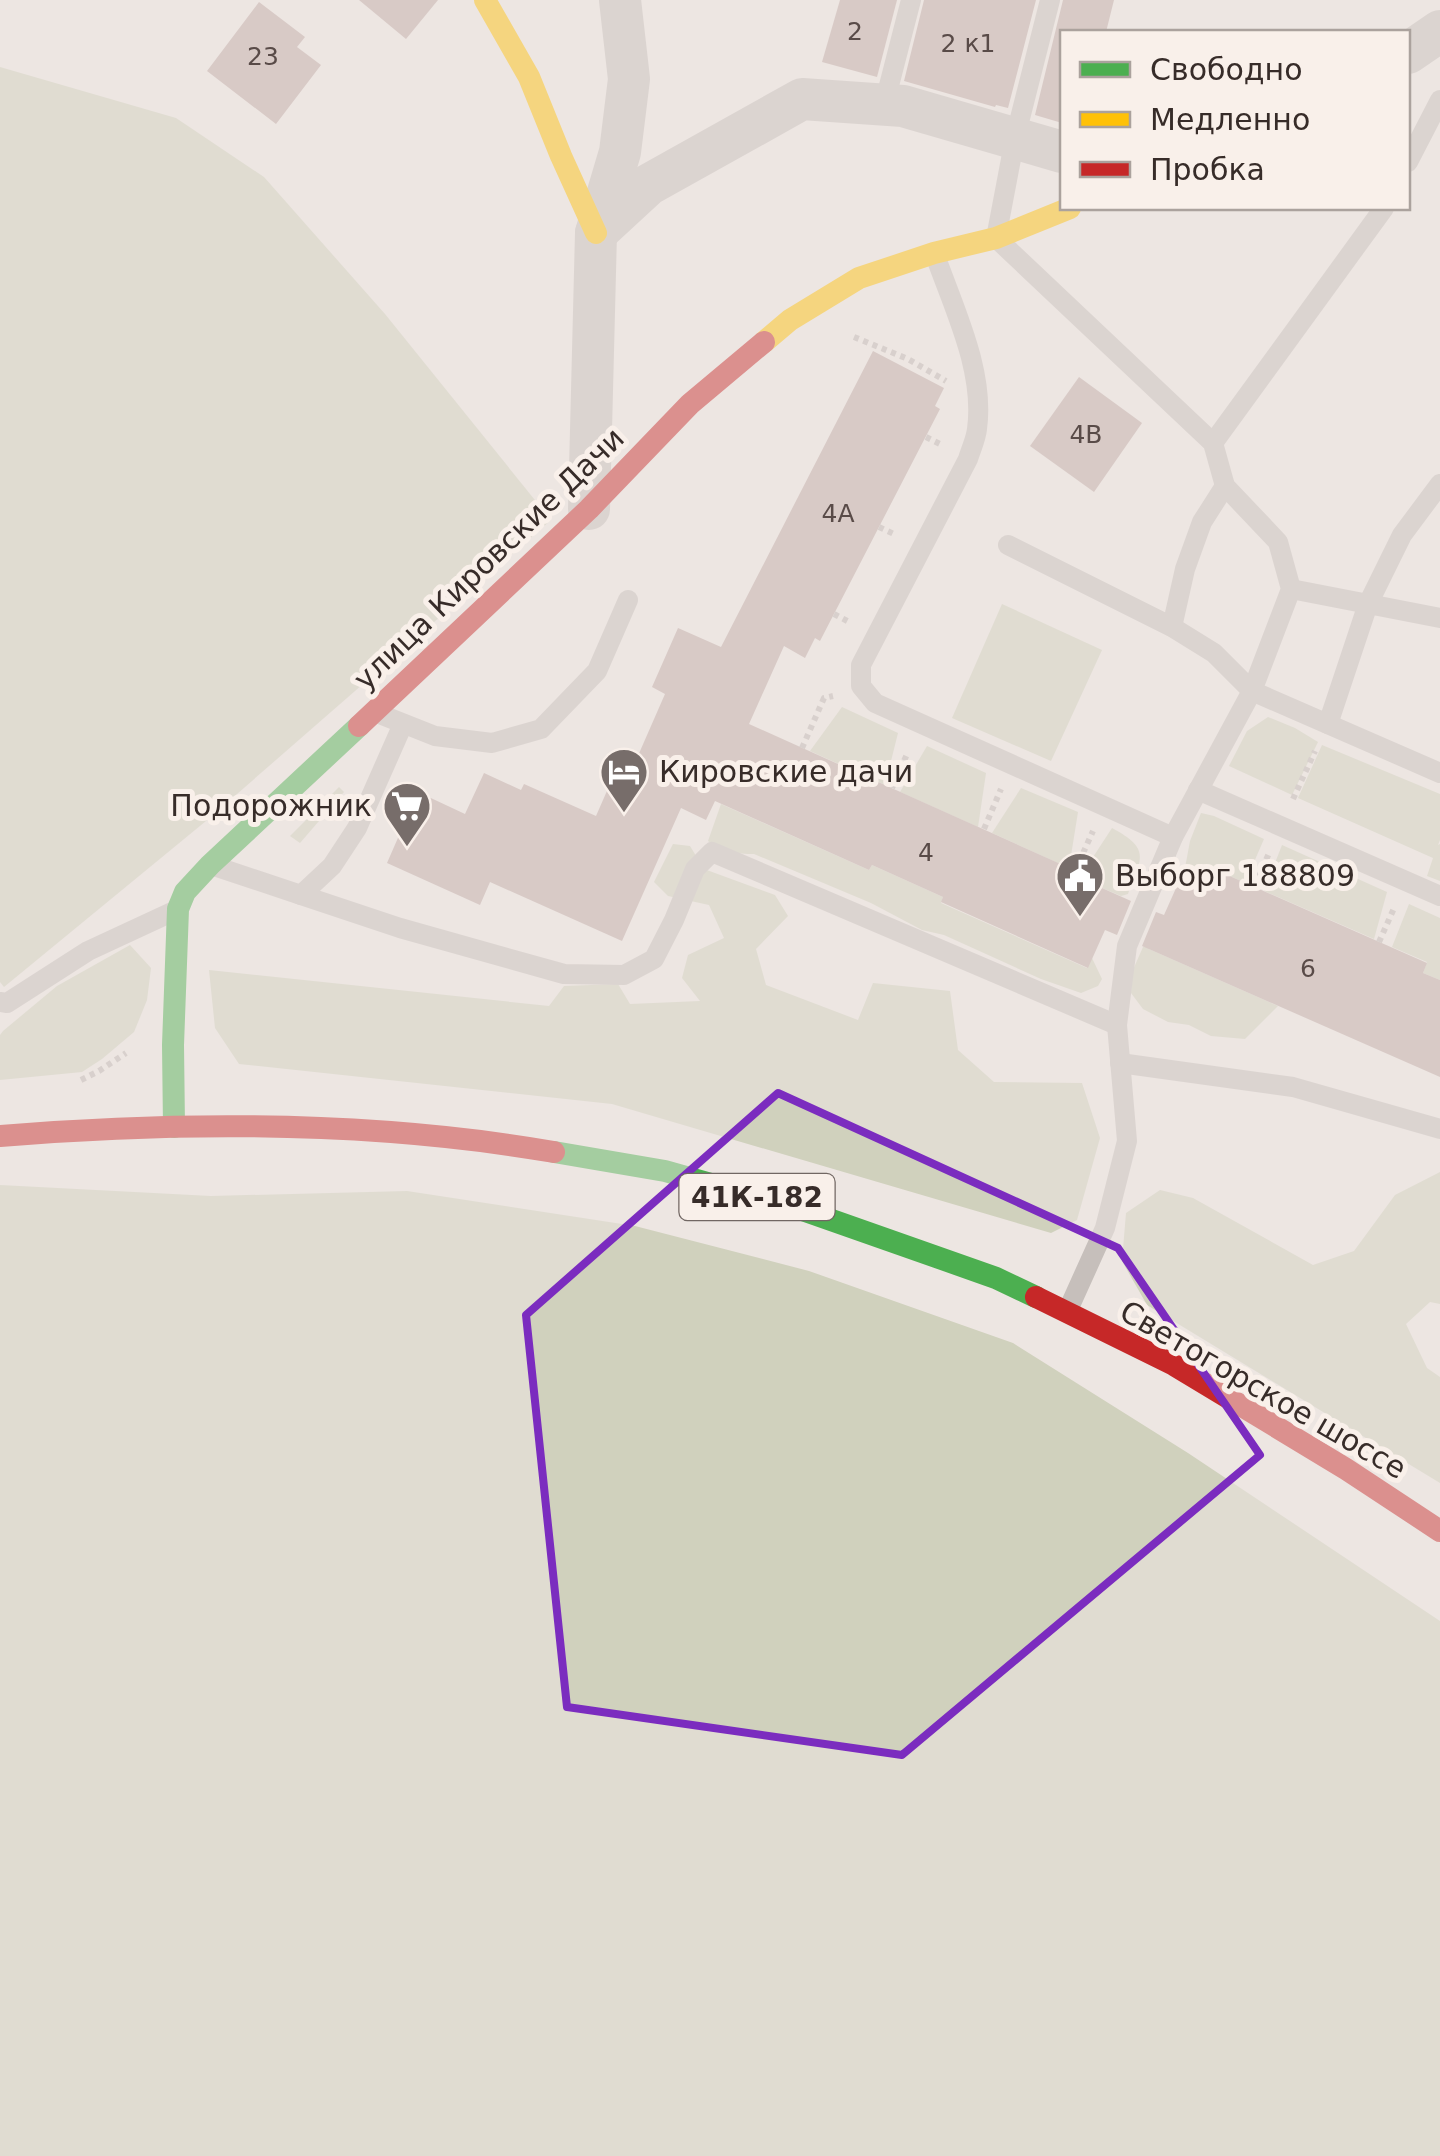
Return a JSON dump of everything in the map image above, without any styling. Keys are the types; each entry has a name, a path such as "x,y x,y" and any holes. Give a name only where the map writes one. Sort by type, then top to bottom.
{"street":[{"path":"485,0 529,77 596,232"},
{"path":"589,510 596,232 620,152 629,79 620,0"},
{"path":"596,232 648,185 802,98 903,106 1060,151"},
{"name":"улица Кировские Дачи","path":"178,909 185,892 210,865 589,510 690,404 796,317 859,278 996,238 1065,210"},
{"path":"174,1127 172,1045 178,909"},
{"name":"Светогорское шоссе","path":"0,1136 98,1128 340,1129 513,1145 665,1171 800,1208 996,1278 1174,1365 1440,1530"}],"lane":[{"path":"884,105 911,0"},
{"path":"1050,0 1014,138 996,238 1213,443 1225,486 1278,542 1291,589 1252,691 1173,837 1127,946 1117,1025 1126,1141 1105,1228 1067,1312"},
{"path":"1410,158 1440,100"},
{"path":"1213,443 1383,210"},
{"path":"934,254 969,352 979,402 977,433 968,459 861,666 861,686 875,703 1173,837"},
{"path":"1328,724 1368,604 1402,535 1440,484"},
{"path":"1172,627 1185,569 1202,522 1225,486"},
{"path":"1008,545 1172,627 1214,653 1252,691 1440,774"},
{"path":"1291,589 1440,618"},
{"path":"374,712 435,736 492,742 541,729 597,671 628,600"},
{"path":"301,895 332,866 357,828 403,724"},
{"path":"1198,790 1440,896"},
{"path":"210,865 400,928 564,974 624,975 654,960 695,869 712,852 1117,1025"},
{"path":"3,1003 88,951 178,909"},
{"path":"1120,1063 1293,1086 1440,1129"}],"path":[{"path":"796,317 908,358 979,402"},
{"path":"802,748 824,698 861,686"},
{"path":"892,788 922,724"},
{"path":"1281,826 1328,724"},
{"path":"984,829 1012,765"},
{"path":"1075,870 1104,806"},
{"path":"70,1082 100,1071 127,1052 135,1040"}],"highlighted area":[{"path":"778,1093 1118,1248 1260,1455 902,1755 567,1707 526,1315"}],"green space":[{"path":"0,67 176,118 264,177 385,314 551,520 206,821 4,987 0,982"},
{"path":"1002,604 1102,650 1051,761 952,718"},
{"path":"842,707 898,733 885,785 810,751"},
{"path":"1268,717 1318,742 1292,795 1229,766 1247,731"},
{"path":"1322,745 1440,794 1440,881 1427,876 1433,858 1298,798"},
{"path":"927,746 986,773 978,827 900,792"},
{"path":"339,787 344,792 300,843 290,836"},
{"path":"1021,788 1078,812 1069,868 992,833"},
{"path":"721,804 869,870 872,865 943,897 941,903 1087,968 1092,958 1102,979 1098,986 1081,993 944,935 922,930 871,903 754,854 719,848 708,841"},
{"path":"1201,813 1264,839 1245,883 1208,866 1202,876 1185,868"},
{"path":"1112,828 1133,842 1140,855 1128,894 1121,896 1082,874"},
{"path":"673,844 690,846 704,869 775,895 788,916 756,949 766,985 858,1020 873,983 950,991 958,1050 994,1082 1082,1083 1100,1138 1077,1220 1051,1233 612,1104 239,1064 215,1028 209,970 549,1006 564,986 618,984 630,1004 700,1001 682,978 688,955 724,938 709,905 668,896 654,882"},
{"path":"1282,845 1387,892 1374,939 1264,891"},
{"path":"1409,904 1440,918 1440,980 1423,973 1427,962 1392,947"},
{"path":"1151,943 1149,949 1278,1006 1245,1039 1211,1036 1189,1025 1168,1022 1143,1009 1131,993 1132,972 1143,947"},
{"path":"130,945 151,968 147,1000 134,1032 82,1072 0,1080 3,1031 57,986"},
{"path":"1440,1172 1440,1304 1430,1302 1406,1324 1427,1368 1440,1377 1440,1483 1147,1305 1122,1261 1126,1213 1160,1190 1193,1198 1313,1265 1354,1251 1395,1195"},
{"path":"0,1185 211,1196 407,1191 635,1226 809,1271 1013,1343 1188,1453 1440,1621 1440,2156 0,2156"}],"building":[{"path":"359,0 438,0 406,39"},
{"path":"840,0 897,0 877,77 822,62"},
{"path":"924,0 1036,0 1008,108 904,81"},
{"path":"1063,0 1114,0 1106,30 1060,30 1060,122 1035,115"},
{"path":"259,2 305,37 297,47 321,65 276,124 207,71"},
{"path":"873,351 944,388 935,406 940,409 820,641 815,638 805,658 784,646 749,724 1103,883 1102,888 1131,901 1117,935 1105,930 1088,968 941,902 943,897 872,865 869,870 715,801 706,820 681,808 622,941 490,882 480,905 387,863 418,792 465,814 484,773 521,790 524,784 596,816 624,752 637,758 665,694 652,687 678,628 721,647"},
{"path":"1079,377 1142,423 1094,492 1030,446"},
{"path":"1207,866 1427,963 1423,973 1440,980 1440,1077 1142,946 1156,912 1164,915 1185,868 1202,876"}],"traffic: fast":[{"path":"174,1127 178,909 185,892 359,726"},
{"path":"554,1152 665,1171 800,1209 996,1278 1036,1297"}],"traffic: slow":[{"path":"485,0 529,77 596,233"},
{"path":"764,342 790,320 859,278 996,238 1065,210"}],"traffic: jam":[{"path":"359,726 589,509 690,404 764,342"},
{"path":"0,1136 208,1126 348,1129 554,1152"},
{"path":"1036,1297 1174,1365 1440,1531"}],"place":[{"name":"Кировские дачи","path":"624,814"},
{"name":"Подорожник","path":"407,848"},
{"name":"Выборг 188809","path":"1080,918"}]}
